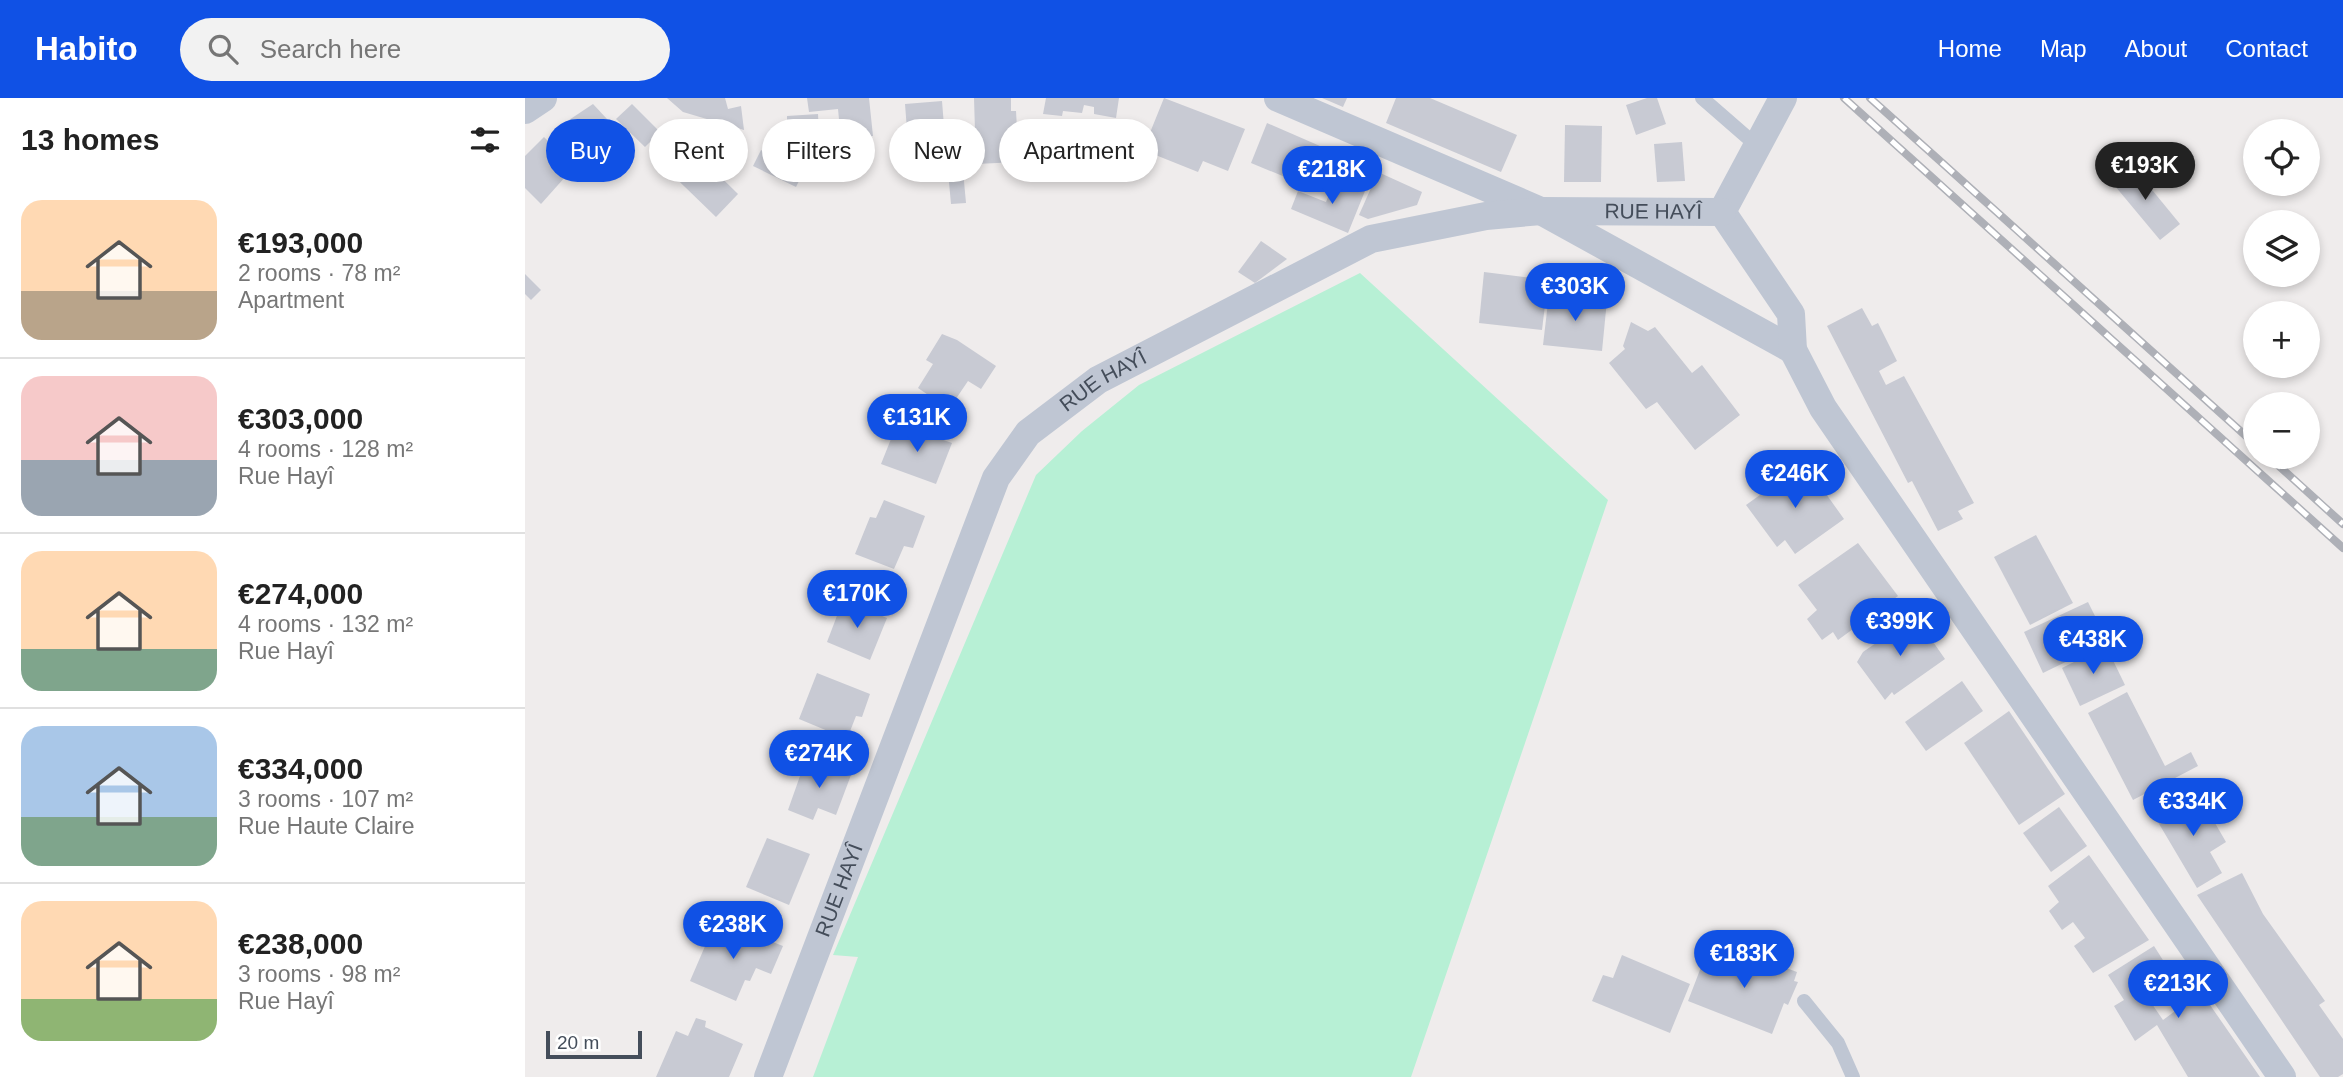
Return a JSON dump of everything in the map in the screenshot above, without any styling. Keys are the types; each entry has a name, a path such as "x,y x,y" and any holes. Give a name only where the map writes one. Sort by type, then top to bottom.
{"street":[{"path":"525,110 543,98"},
{"path":"1278,98 1541,211 1793,351"},
{"name":"RUE HAYÎ","path":"768,1077 996,478 1028,433 1098,380 1371,239 1486,216 1541,211 1722,212 1783,98"},
{"path":"1722,212 1791,314 1793,351 1823,408 2282,1077"}],"lane":[{"path":"1702,98 1756,145"},
{"path":"1804,1001 1838,1044 1853,1077"}],"green space":[{"path":"1360,273 1608,500 1411,1077 813,1077 858,957 833,955 1036,475 1082,431 1139,385"}],"building":[{"path":"667,98 725,98 728,109 741,106 743,119 707,119 683,112"},
{"path":"807,98 869,98 871,119 839,119 838,109 809,112"},
{"path":"974,98 1011,98 1011,111 1016,111 1016,119 999,119 999,163 985,164 985,119 975,119"},
{"path":"1046,98 1119,98 1116,118 1094,114 1094,107 1084,105 1082,113 1063,111 1062,116 1043,114"},
{"path":"1164,98 1245,129 1228,171 1203,161 1198,172 1158,156 1158,119 1156,119"},
{"path":"1322,98 1347,98 1343,107"},
{"path":"1396,98 1430,98 1517,135 1501,172 1386,123"},
{"path":"1647,98 1657,98 1666,124 1636,135 1626,105"},
{"path":"942,101 943,119 906,119 905,104"},
{"path":"593,104 607,119 570,119"},
{"path":"632,104 649,121 649,143 645,147 635,137 635,119 616,119"},
{"path":"818,114 818,119 787,119 787,116"},
{"path":"1267,123 1320,146 1302,184 1251,163"},
{"path":"1565,125 1602,126 1601,182 1564,182"},
{"path":"544,137 546,139 546,182 561,182 541,204 525,188 525,156"},
{"path":"1682,142 1685,181 1657,182 1654,144"},
{"path":"761,150 762,150 762,170 753,166"},
{"path":"2130,163 2180,224 2160,240 2110,180"},
{"path":"1378,172 1422,192 1417,205 1368,219 1359,215"},
{"path":"1335,179 1365,191 1348,233 1291,209 1298,191 1326,202"},
{"path":"680,182 726,182 738,194 716,217"},
{"path":"786,182 798,182 796,187"},
{"path":"949,182 964,182 966,203 951,204"},
{"path":"1261,241 1287,259 1255,283 1238,272"},
{"path":"1484,272 1548,280 1542,330 1479,323"},
{"path":"525,274 541,290 531,300 525,294"},
{"path":"1549,294 1607,300 1602,351 1543,345"},
{"path":"1862,308 1872,326 1878,323 1897,361 1879,371 1886,385 1904,376 1974,503 1958,511 1963,519 1938,531 1912,481 1908,483 1827,326"},
{"path":"1631,322 1648,331 1655,327 1692,373 1702,365 1740,415 1695,450 1657,402 1646,409 1609,363 1625,349 1623,346"},
{"path":"942,334 957,340 996,366 981,389 968,381 949,409 918,388 933,364 926,360"},
{"path":"897,424 952,443 936,484 881,464"},
{"path":"1804,463 1844,519 1795,554 1785,540 1777,547 1746,505"},
{"path":"884,500 925,516 913,548 904,546 894,569 855,554 870,517 876,518"},
{"path":"2036,535 2073,603 2030,625 1994,557"},
{"path":"1858,543 1898,596 1838,640 1833,632 1822,640 1807,619 1817,610 1798,585"},
{"path":"843,600 887,618 870,660 827,642"},
{"path":"2088,602 2098,622 2076,631 2086,652 2043,673 2024,632"},
{"path":"1915,616 1945,659 1894,695 1892,692 1885,700 1857,662 1863,652"},
{"path":"2106,646 2125,685 2080,706 2062,668"},
{"path":"817,673 870,694 862,717 856,716 847,739 799,719"},
{"path":"1962,681 1983,711 1926,751 1905,722"},
{"path":"2127,692 2165,766 2191,752 2198,766 2133,800 2088,713"},
{"path":"2009,711 2065,794 2019,825 1964,743"},
{"path":"806,759 851,775 836,815 818,808 813,820 788,810"},
{"path":"2197,792 2226,842 2210,852 2222,873 2197,888 2155,817"},
{"path":"2059,807 2087,846 2051,872 2023,833"},
{"path":"767,838 810,854 789,905 746,887"},
{"path":"2089,855 2149,940 2093,973 2074,946 2085,938 2073,922 2062,930 2049,911 2059,902 2048,886"},
{"path":"2242,873 2263,914 2325,1001 2319,1005 2343,1039 2343,1074 2338,1077 2320,1077 2197,895"},
{"path":"715,923 759,941 760,937 783,946 771,974 756,968 750,981 745,980 736,1001 690,981"},
{"path":"2154,946 2180,987 2152,1004 2163,1020 2201,992 2260,1077 2188,1077 2157,1025 2135,1041 2114,1006 2124,1000 2108,975"},
{"path":"1721,947 1768,966 1770,962 1797,972 1794,981 1798,982 1788,1005 1784,1003 1772,1034 1688,1001 1703,962 1713,966"},
{"path":"1622,955 1690,984 1670,1033 1592,1001 1603,975 1613,978"},
{"path":"696,1018 706,1021 705,1027 743,1044 729,1077 656,1077 676,1031 688,1036"}],"railway":[{"path":"1844,98 2343,548"},
{"path":"1870,98 2243,433"},
{"path":"2282,469 2343,524"}]}
